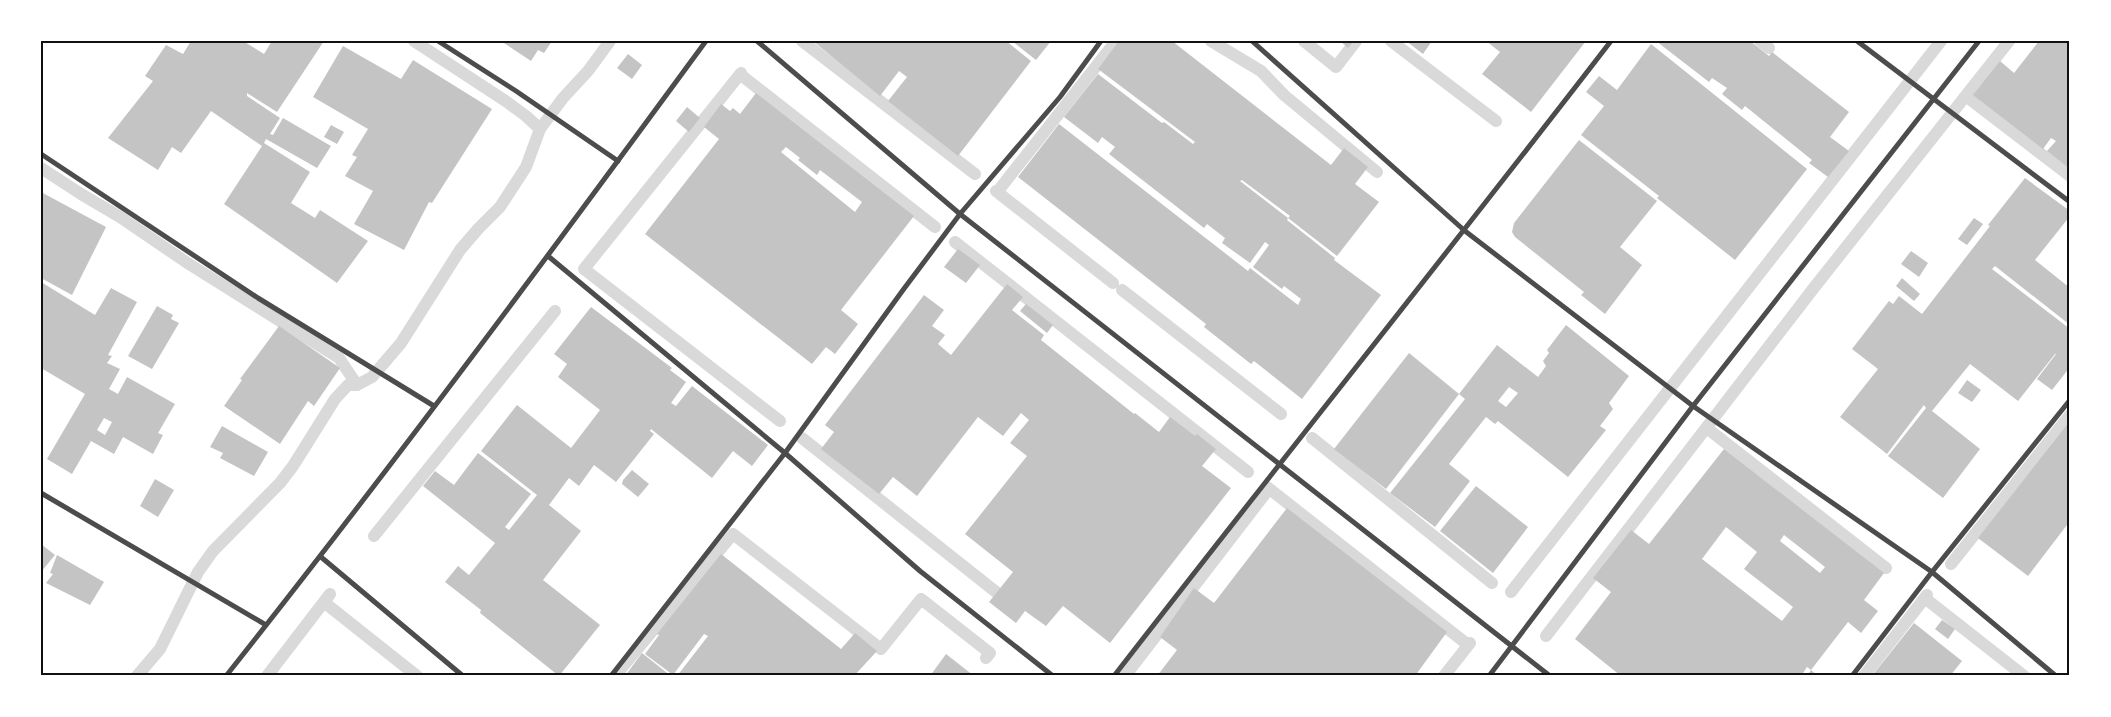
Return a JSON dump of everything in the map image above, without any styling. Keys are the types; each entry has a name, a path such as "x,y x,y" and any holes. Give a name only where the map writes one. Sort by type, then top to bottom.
{"street":[{"path":"438,41 516,91 618,161"},
{"path":"226,676 321,557 548,256 706,41"},
{"path":"757,41 960,214 1280,462 1550,676"},
{"path":"611,676 785,453 960,214 1060,97 1101,41"},
{"path":"1252,41 1465,231 1692,406 1932,572 2056,676"},
{"path":"1114,676 1280,462 1465,231 1611,41"},
{"path":"1857,41 2070,202"},
{"path":"1489,676 1692,406 1979,41"},
{"path":"41,154 258,298 434,406"},
{"path":"548,256 785,453 920,571 1054,676"},
{"path":"1852,676 1932,572 2070,400"},
{"path":"41,493 266,626"},
{"path":"321,557 463,676"}],"building":[{"path":"191,41 243,41 264,54 272,41 324,41 277,112 247,93 247,96 280,118 270,134 273,135 283,118 331,146 317,168 266,139 264,143 310,172 291,203 315,218 320,210 368,241 337,283 224,204 262,146 211,111 181,153 172,147 158,170 108,138 153,81 145,76 166,45 183,54"},
{"path":"501,41 552,41 544,53 538,50 531,61"},
{"path":"813,41 1006,41 1031,61 958,156 888,101 907,77 899,71 880,96"},
{"path":"1012,41 1051,41 1036,60"},
{"path":"1119,41 1172,41 1331,165 1344,148 1368,167 1355,184 1379,202 1337,256 1288,218 1287,220 1335,258 1334,260 1381,295 1302,399 1254,361 1251,364 1204,327 1206,324 1018,177 1059,124 1248,271 1250,268 1298,305 1301,299 1284,286 1282,289 1253,267 1269,245 1265,242 1250,263 1222,243 1225,238 1207,224 1204,228 1109,154 1115,147 1102,137 1098,143 1064,117 1098,74 1162,123 1164,122 1193,144 1195,142 1098,69","holes":["1242,180 1290,216 1288,218 1240,181"]},
{"path":"1340,41 1354,41 1348,48"},
{"path":"1406,41 1432,41 1423,54"},
{"path":"1486,41 1586,41 1531,112 1482,74 1500,52"},
{"path":"1656,41 1750,41 1769,56 1772,52 1849,112 1830,137 1849,151 1828,177 1809,163 1812,160 1745,106 1742,110 1722,94 1727,88 1712,78 1709,82"},
{"path":"2039,41 2070,41 2070,169 2047,151 2056,141 2051,138 2043,149 1973,95 2000,61 2014,73"},
{"path":"1651,44 1807,169 1735,260 1657,198 1659,196 1581,135 1604,106 1586,92 1599,76 1617,90"},
{"path":"343,46 401,79 413,60 492,109 432,203 429,202 404,250 354,224 373,191 345,176 357,157 352,155 368,129 313,97"},
{"path":"628,54 642,65 632,79 617,68"},
{"path":"756,93 914,216 841,310 858,324 835,354 826,347 812,364 645,234 719,139 704,127 721,104 730,111 733,108 740,114","holes":["786,147 800,158 798,160 817,175 820,170 862,202 855,212 781,152"]},
{"path":"687,107 700,118 689,132 676,121"},
{"path":"331,125 344,132 337,144 324,137"},
{"path":"1579,140 1657,201 1620,247 1642,265 1605,314 1581,295 1584,292 1515,237 1512,232 1514,223"},
{"path":"2025,178 2070,211 2070,216 2035,260 2070,288 2070,325 1995,266 1992,269 2070,329 2070,367 2052,390 2037,379 2055,354 2018,401 1970,364 1932,411 1980,449 1943,498 1888,456 1926,408 1924,405 1887,454 1840,417 1878,369 1852,349 1889,301 1893,304 1899,296 1922,314"},
{"path":"41,192 106,227 72,295 41,278"},
{"path":"1974,218 1983,224 1967,245 1958,239"},
{"path":"958,249 980,265 966,283 944,267"},
{"path":"1911,251 1928,263 1919,277 1901,264"},
{"path":"1902,278 1920,294 1914,301 1896,286"},
{"path":"41,282 95,315 111,288 137,302 108,355 112,356 107,363 120,369 109,389 118,394 127,377 175,404 158,433 163,435 153,454 123,437 114,454 91,441 72,474 47,459 85,394 41,368","holes":["104,418 112,422 105,435 97,430"]},
{"path":"1007,284 1023,297 1012,310 1044,335 1041,340 1134,414 1159,432 1170,417 1216,449 1202,466 1231,488 1110,643 1063,606 1046,626 1025,611 1016,623 989,602 1013,572 965,534 1027,456 1010,443 1029,420 1021,413 1003,436 978,417 917,496 893,477 879,494 821,449 834,432 825,425 924,295 944,310 932,326 945,335 938,344 951,355"},
{"path":"1026,304 1053,325 1047,333 1020,311"},
{"path":"157,306 173,315 171,319 179,323 152,369 128,356"},
{"path":"591,307 672,368 670,370 686,382 671,403 676,406 692,386 768,445 752,466 733,451 712,478 651,429 650,431 654,434 616,482 594,465 579,486 569,478 549,505 581,531 543,580 600,625 559,676 480,613 481,610 445,582 458,566 469,575 495,543 423,486 435,471 454,485 478,453 531,494 505,527 509,530 537,495 481,451 517,405 571,448 600,410 558,377 567,364 554,354"},
{"path":"1566,325 1629,376 1609,403 1613,409 1600,426 1606,430 1568,477 1498,421 1495,424 1486,417 1449,464 1470,481 1435,527 1390,493 1465,399 1459,394 1497,345 1538,377 1546,366 1543,361 1549,353 1547,350","holes":["1509,387 1518,393 1506,407 1498,401"]},
{"path":"279,326 340,368 314,406 308,401 280,444 224,406 242,380 240,379"},
{"path":"1409,353 1459,394 1386,489 1334,449"},
{"path":"1967,380 1981,390 1972,402 1958,393"},
{"path":"2070,421 2070,521 2028,576 1978,538"},
{"path":"222,426 268,452 254,476 220,458 223,453 210,447"},
{"path":"1724,449 1884,573 1864,600 1878,611 1861,633 1848,622 1811,670 1807,667 1801,676 1621,676 1575,639 1611,592 1593,578 1631,530 1649,544","holes":["1726,527 1757,552 1744,569 1793,607 1782,621 1702,559","1784,535 1825,567 1820,573 1780,541"]},
{"path":"632,470 649,484 638,497 622,484 623,480"},
{"path":"155,479 174,490 158,517 140,506"},
{"path":"1476,486 1528,527 1493,573 1440,531"},
{"path":"1287,508 1447,632 1415,676 1157,676 1177,650 1160,637 1194,588 1214,603"},
{"path":"41,544 55,555 41,572"},
{"path":"721,554 841,649 855,633 877,651 854,676 677,676 708,636 704,634 673,675 645,654 659,635 657,634"},
{"path":"57,555 104,582 90,605 46,583 53,574 50,573"},
{"path":"1942,620 1955,629 1948,639 1935,629"},
{"path":"1914,623 1962,661 1950,676 1872,676"},
{"path":"642,653 671,676 625,676"},
{"path":"946,654 974,676 930,676"},
{"path":"1811,670 1818,676 1807,676"}],"waterway":[{"path":"414,41 507,102 540,129"},
{"path":"137,676 160,649 198,572 213,551 280,483 293,466 335,399 348,385 357,385 372,377 401,343 460,250 500,207 526,167 540,129 610,41"},
{"path":"802,41 975,174"},
{"path":"998,191 1116,41"},
{"path":"1211,41 1261,71 1284,95 1377,172"},
{"path":"1304,41 1336,67 1356,41"},
{"path":"1391,41 1496,121"},
{"path":"1760,41 1769,48"},
{"path":"1511,592 1941,41"},
{"path":"1546,636 1813,289 2009,41"},
{"path":"741,73 584,269 780,421"},
{"path":"741,75 935,227"},
{"path":"1967,97 2070,176"},
{"path":"41,168 339,358 357,385"},
{"path":"996,191 1113,283"},
{"path":"955,242 1248,472"},
{"path":"1122,290 1281,414"},
{"path":"374,536 555,311"},
{"path":"1951,564 2070,415"},
{"path":"1708,429 1886,568"},
{"path":"802,438 996,592"},
{"path":"1312,438 1492,583"},
{"path":"1267,487 1467,644"},
{"path":"1125,676 1268,490"},
{"path":"615,676 733,534 881,649 921,599 990,653 986,658"},
{"path":"267,676 330,594"},
{"path":"1864,676 1927,595"},
{"path":"1926,599 2024,676"},
{"path":"325,603 417,676"},
{"path":"1444,676 1470,643"}]}
